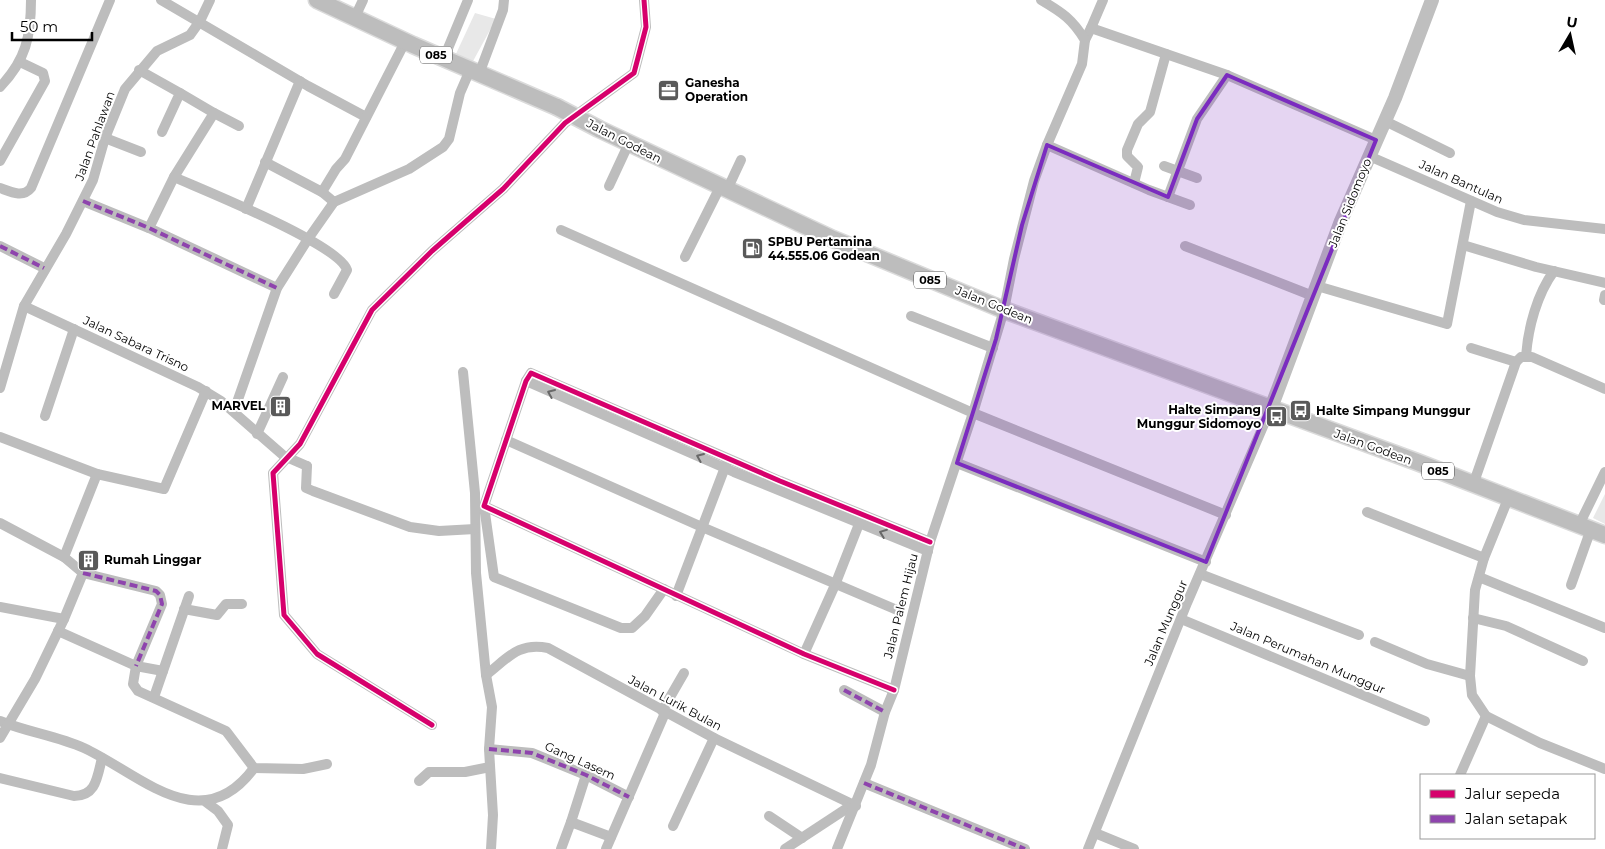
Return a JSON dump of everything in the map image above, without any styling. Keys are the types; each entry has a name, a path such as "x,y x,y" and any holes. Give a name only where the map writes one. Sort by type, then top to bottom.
{"main road":[{"name":"Jalan Godean","path":"317,0 405,42 557,107 833,239 1004,310 1271,408 1591,530"},
{"name":"Jalan Sidomoyo","path":"1271,408 1315,291 1385,121 1432,0"}],"street":[{"path":"0,87 20,62 30,36 31,0"},
{"path":"0,188 20,194 28,192 31,188 110,0"},
{"path":"161,0 366,117"},
{"name":"Jalan Pahlawan","path":"0,388 24,306 83,201 99,166 105,138 125,89 139,70 157,51 190,36 200,22 210,0"},
{"path":"355,17 363,0"},
{"path":"444,58 468,0"},
{"path":"265,162 329,198 409,169 443,147 449,139 460,93 474,72 504,0"},
{"path":"432,725 317,654 284,615 273,474 300,444 372,310 432,251 503,189 564,123 634,73 646,27 644,0"},
{"path":"1041,0 1071,19 1085,40"},
{"name":"Jalan Palem Hijau","path":"837,849 871,765 885,712 894,690 929,546 993,348 1004,310 1022,225 1047,145 1082,64 1085,40 1103,0"},
{"path":"1091,28 1227,75 1376,140"},
{"path":"234,411 277,288 303,237 329,198 336,169 346,158 405,42"},
{"path":"1134,183 1138,167 1127,156 1127,150 1138,124 1150,112 1166,54"},
{"path":"0,161 45,81 43,72 20,62"},
{"path":"139,70 214,114 239,126"},
{"path":"1168,197 1197,119 1227,75"},
{"path":"246,209 300,81"},
{"path":"162,132 180,93"},
{"path":"149,228 174,177 214,114"},
{"path":"1385,121 1450,153"},
{"path":"105,138 141,152"},
{"path":"609,186 629,143"},
{"path":"1047,145 1190,205"},
{"name":"Jalan Bantulan","path":"1369,156 1497,212 1524,220 1605,229"},
{"path":"685,257 741,160"},
{"path":"1164,166 1197,178"},
{"path":"174,177 303,237 345,265 347,270 334,294"},
{"path":"83,201 149,228 277,288"},
{"path":"1185,246 1315,291 1447,324 1471,201"},
{"path":"561,230 973,413 1226,515"},
{"path":"1463,245 1554,271 1605,283"},
{"path":"0,246 44,268"},
{"path":"1526,356 1527,341 1536,308 1554,271"},
{"name":"Jalan Sabara Trisno","path":"24,306 206,391 234,411 257,434 284,456 307,466 306,488 410,527 439,531 475,529"},
{"path":"911,316 993,348"},
{"path":"45,416 74,329"},
{"path":"1471,348 1516,362"},
{"path":"1473,486 1516,362 1526,356"},
{"path":"1526,356 1605,388"},
{"path":"463,372 475,493 476,574 486,675 492,707 489,749 493,815 492,849"},
{"path":"257,434 283,377"},
{"path":"664,589 644,616 632,628 621,628 494,577 484,506 526,381 929,546"},
{"path":"0,437 97,474 164,488 206,391"},
{"name":"Jalan Munggur","path":"1088,849 1181,619 1271,408"},
{"path":"506,440 835,585 897,610"},
{"path":"726,463 859,524 929,546"},
{"path":"676,596 726,463"},
{"path":"957,463 1206,562"},
{"path":"1571,585 1591,530 1605,472"},
{"path":"64,557 97,474"},
{"path":"1508,499 1484,558 1475,590 1470,676 1472,695 1486,716 1540,743 1605,769"},
{"path":"484,506 804,654 894,690"},
{"path":"1367,512 1484,558"},
{"path":"0,523 64,557 83,573 156,591 160,595 162,604 136,666 133,684 135,688 226,731 254,768"},
{"path":"804,654 835,585 859,524"},
{"path":"0,738 4,723 35,679 64,619 83,573"},
{"path":"1200,574 1359,635"},
{"path":"1479,577 1605,628"},
{"path":"154,697 189,596"},
{"path":"184,609 217,615 226,604 242,604"},
{"path":"0,606 64,619"},
{"path":"1473,618 1506,626 1583,661"},
{"name":"Jalan Perumahan Munggur","path":"1181,619 1425,721"},
{"path":"58,631 136,666 163,671"},
{"path":"1375,642 1427,664 1470,676"},
{"name":"Jalan Lurik Bulan","path":"486,675 519,648 533,645 548,648 663,712 854,805"},
{"path":"606,849 663,712 684,673"},
{"path":"844,690 885,712"},
{"path":"1460,774 1486,716"},
{"path":"4,723 83,748 167,795 206,802 218,812 228,825 222,849"},
{"path":"673,826 714,738"},
{"name":"Gang Lasem","path":"489,749 532,753 586,775 629,797"},
{"path":"0,778 74,796 84,796 90,792 95,784 102,758"},
{"path":"206,802 227,794 254,768 303,769 327,764"},
{"path":"419,781 435,770 465,772 490,767"},
{"path":"561,849 586,775"},
{"path":"864,783 1025,849"},
{"path":"785,849 854,805"},
{"path":"769,816 802,838"},
{"path":"571,822 611,837"},
{"path":"1095,833 1134,849"}],"highlighted area":[{"path":"1227,75 1376,140 1206,562 957,463 996,339 1022,225 1047,145 1168,197 1197,119"}],"shaded area":[{"path":"475,13 496,19 472,63 455,56"},
{"path":"1605,494 1605,524 1593,518"}],"marked path":[{"path":"83,201 149,228 277,288"},
{"path":"0,246 44,268"},
{"path":"83,573 156,591 160,595 162,604 136,666"},
{"path":"844,690 885,712"},
{"path":"489,749 532,753 586,775 629,797"},
{"path":"864,783 1025,849"}],"cycle path":[{"path":"432,725 317,654 284,615 273,473 300,444 372,310 432,251 503,189 565,123 634,73 646,27 644,0"},
{"path":"894,690 804,654 484,506 526,381 531,373 780,481 930,542"}],"place":[{"name":"Ganesha Operation","path":"669,90"},
{"name":"SPBU Pertamina 44.555.06 Godean","path":"752,249"},
{"name":"MARVEL","path":"281,406"},
{"name":"Halte Simpang Munggur","path":"1300,411"},
{"name":"Halte Simpang Munggur Sidomoyo","path":"1277,417"},
{"name":"Rumah Linggar","path":"88,560"}]}
